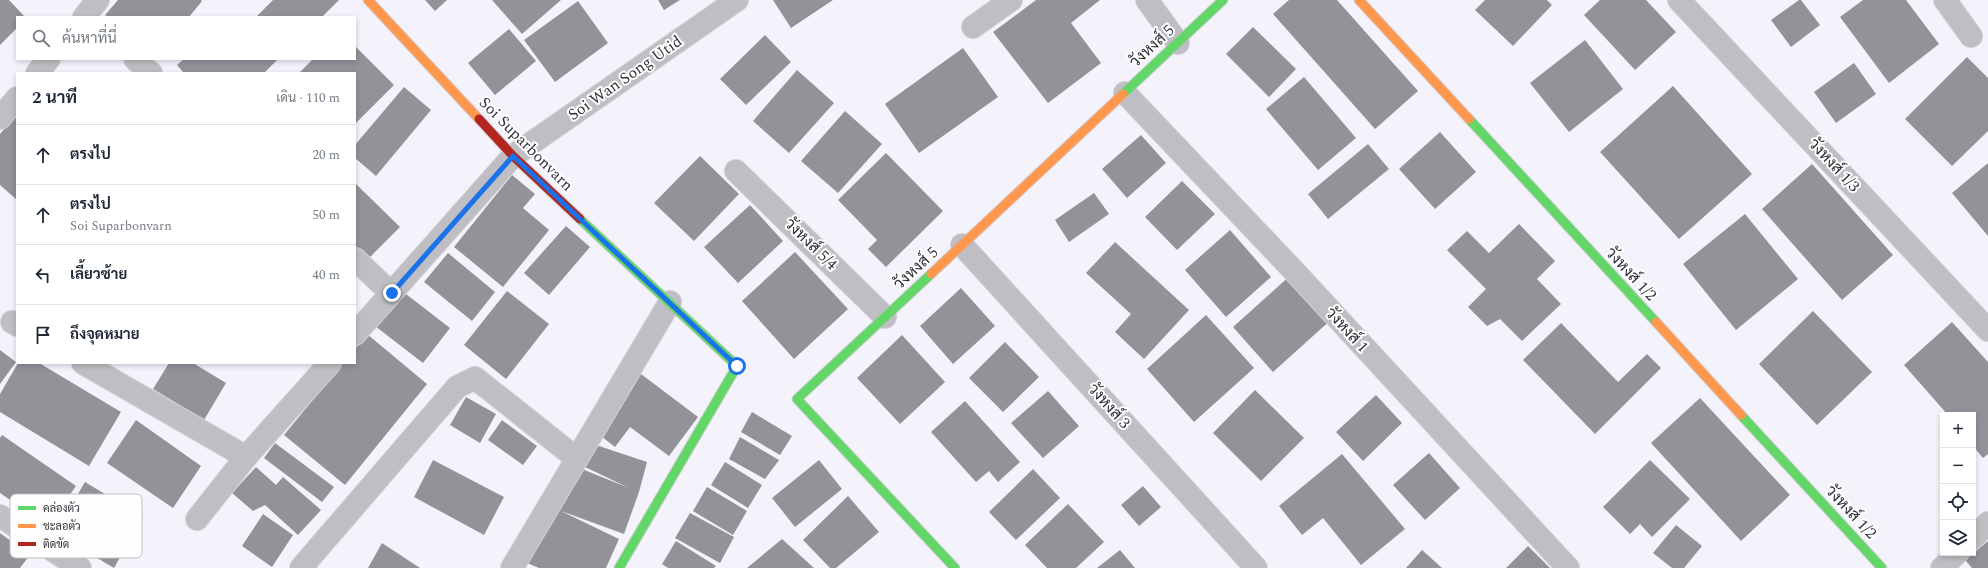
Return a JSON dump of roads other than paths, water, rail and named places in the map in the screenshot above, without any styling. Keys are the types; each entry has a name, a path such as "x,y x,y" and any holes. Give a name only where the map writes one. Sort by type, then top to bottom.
{"street":[{"name":"Soi Suparbonvarn","path":"368,0 513,156 737,366 619,568"},
{"name":"Soi Wan Song Utid","path":"356,333 513,156 737,0"},
{"path":"973,27 1011,0"},
{"path":"1147,0 1178,43"},
{"name":"วังหงส์ 5","path":"955,568 797,399 1224,0"},
{"name":"วังหงส์ 1/2","path":"1359,0 1882,568"},
{"name":"วังหงส์ 1/3","path":"1679,0 1988,330"},
{"path":"1945,0 1971,36"},
{"path":"38,72 48,60"},
{"path":"136,60 150,72"},
{"name":"วังหงส์ 1","path":"1125,92 1294,271 1568,568"},
{"path":"0,118 16,99"},
{"name":"วังหงส์ 5/4","path":"736,171 885,317"},
{"name":"วังหงส์ 3","path":"962,245 1256,568"},
{"path":"356,260 392,293"},
{"path":"512,568 670,302"},
{"path":"85,364 246,457"},
{"path":"197,518 246,457 329,364"},
{"path":"301,568 452,393 465,382 475,378 576,458"},
{"path":"0,516 10,522"},
{"path":"1976,535 1988,523"},
{"path":"1942,568 1954,556"},
{"path":"65,558 80,568"}]}
